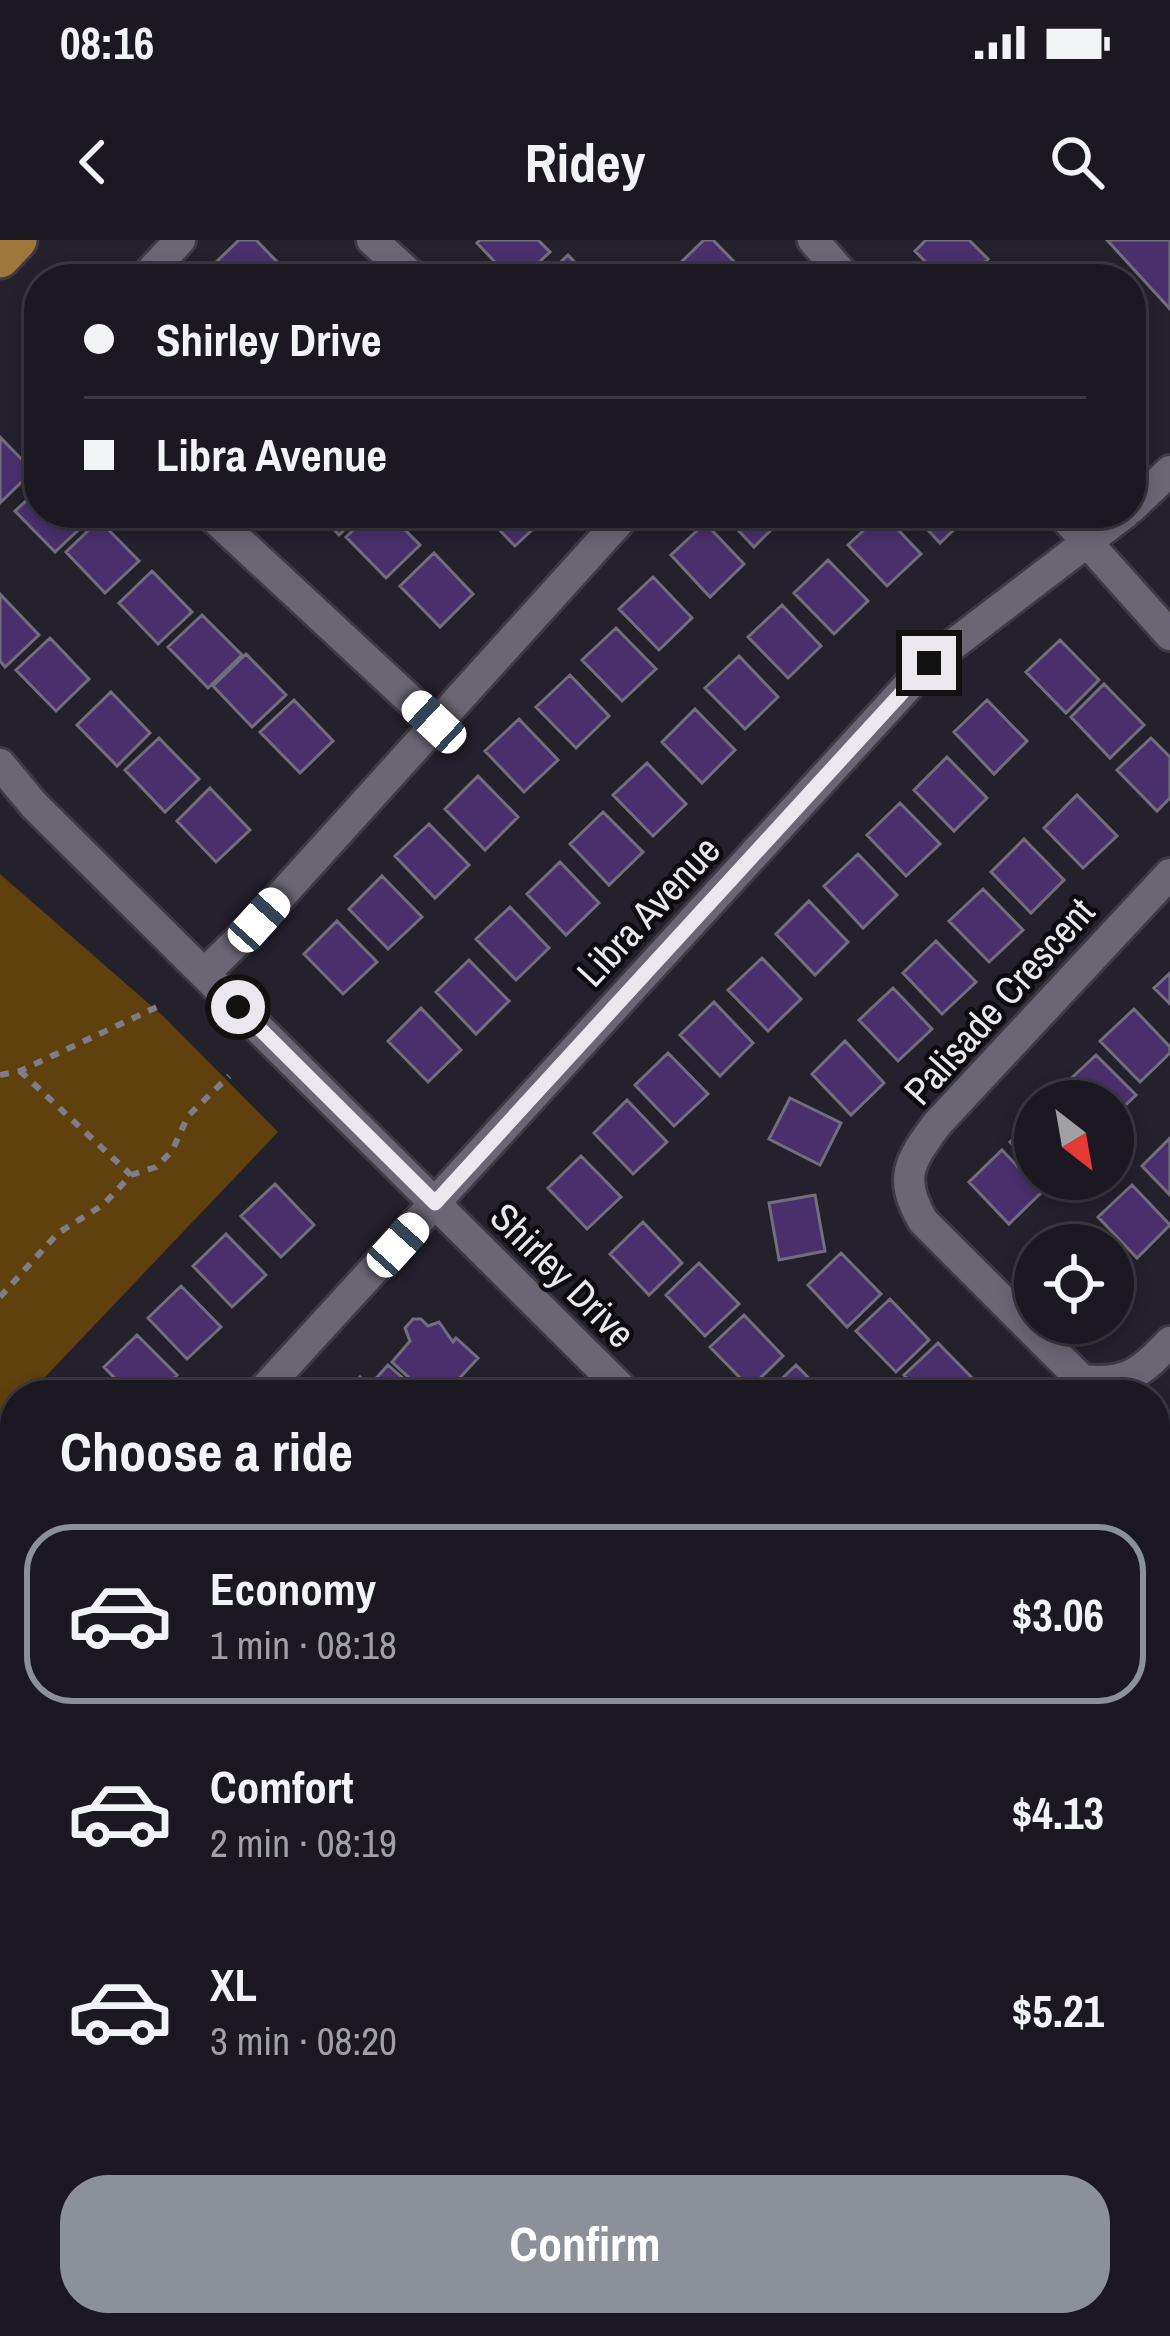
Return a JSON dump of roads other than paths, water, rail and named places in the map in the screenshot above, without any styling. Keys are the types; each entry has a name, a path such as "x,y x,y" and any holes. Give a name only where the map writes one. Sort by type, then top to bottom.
{"main road":[{"path":"0,258 17,240"}],"street":[{"path":"158,264 180,240"},
{"path":"372,240 398,264"},
{"path":"813,240 833,264"},
{"name":"Libra Avenue","path":"1146,494 1170,471"},
{"path":"225,528 434,722"},
{"path":"206,973 613,528"},
{"path":"1074,528 1170,634"},
{"name":"Libra Avenue","path":"274,1380 929,663 1108,528"},
{"name":"Shirley Drive","path":"0,764 34,805 613,1380"},
{"name":"Shirley Drive","path":"0,781 34,805"},
{"name":"Palisade Crescent","path":"1082,1380 923,1221 909,1196 908,1175 916,1153 937,1124 1170,874"},
{"name":"Palisade Crescent","path":"1118,1380 1143,1370 1170,1342"}]}
